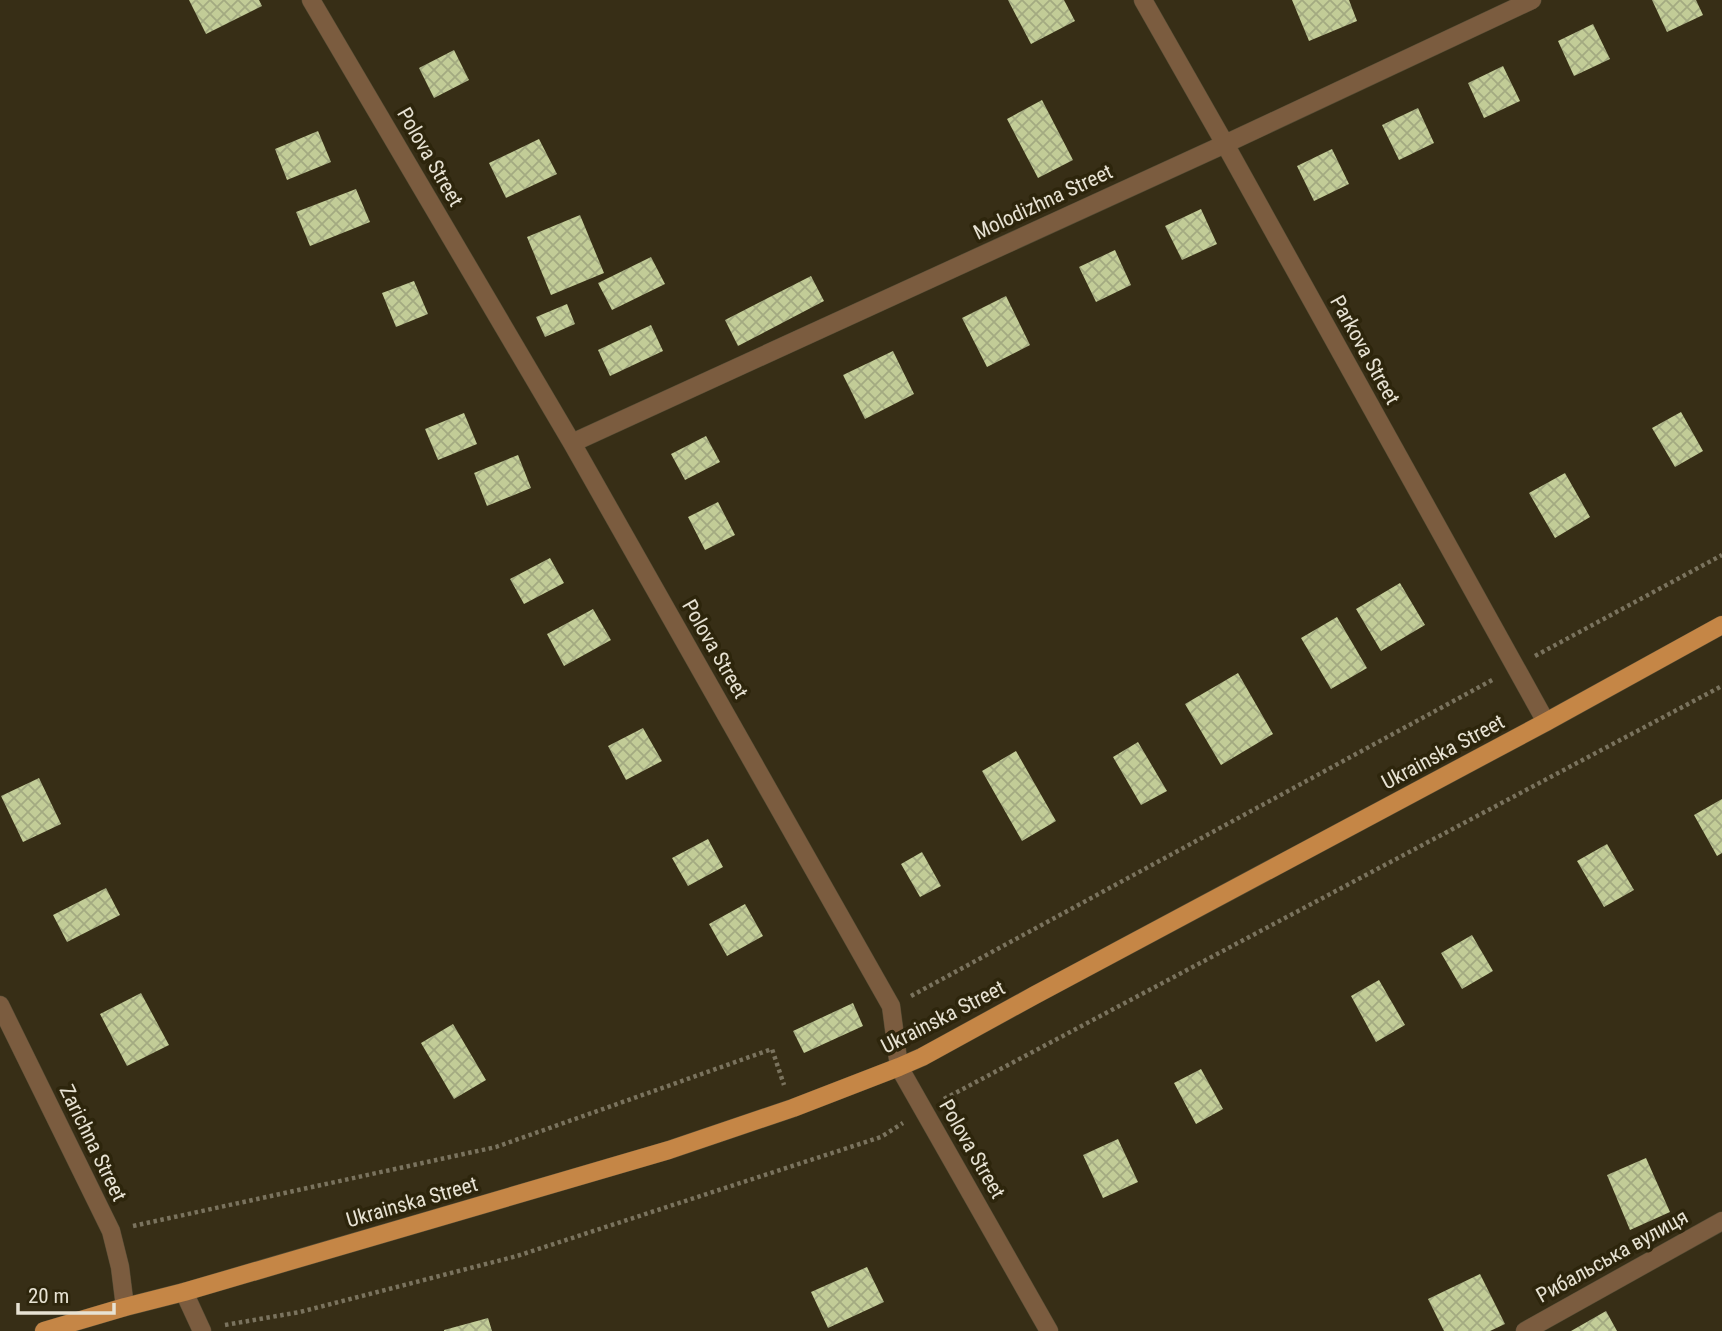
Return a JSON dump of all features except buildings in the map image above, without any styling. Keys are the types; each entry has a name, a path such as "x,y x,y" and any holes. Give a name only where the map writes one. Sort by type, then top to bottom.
{"main road":[{"name":"Ukrainska Street","path":"44,1331 669,1150 793,1108 899,1067 1546,722 1722,625"}],"street":[{"name":"Polova Street","path":"311,0 572,443 891,1006 899,1067 1049,1331"},
{"name":"Parkova Street","path":"1143,0 1546,722"},
{"name":"Molodizhna Street","path":"572,443 1225,144 1532,0"},
{"name":"Zarichna Street","path":"0,1005 111,1231 121,1267 125,1307"},
{"name":"Рибальська вулиця","path":"1525,1331 1722,1221"},
{"path":"184,1292 202,1331"}],"path":[{"path":"891,1006 1722,555"},
{"path":"111,1231 496,1147 772,1049 793,1108"}]}
